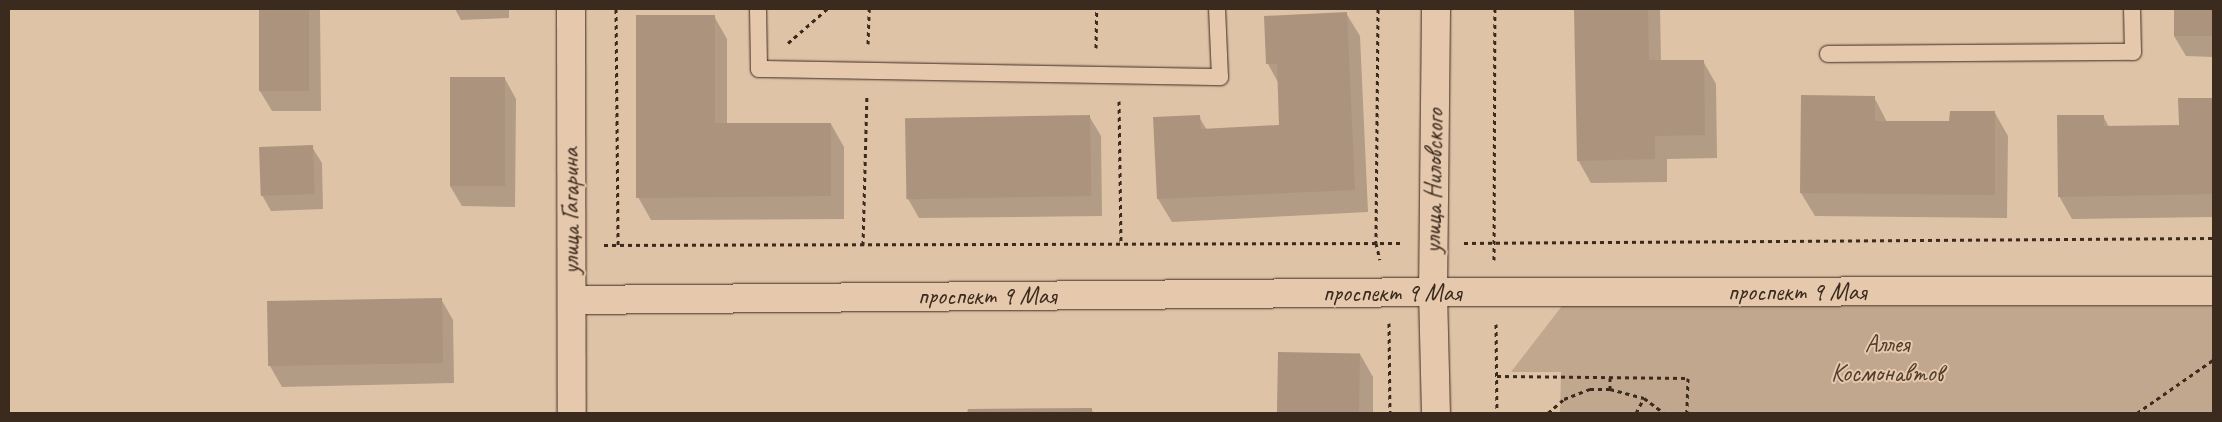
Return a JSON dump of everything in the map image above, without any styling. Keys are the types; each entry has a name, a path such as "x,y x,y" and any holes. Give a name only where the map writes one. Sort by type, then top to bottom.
{"street":[{"name":"улица Гагарина","path":"571,9 572,413"},
{"name":"улица Ниловского","path":"1436,9 1433,292 1436,413"},
{"name":"проспект 9 Мая","path":"572,300 1433,292 2213,292"}],"lane":[{"path":"758,9 759,69 1220,77 1217,9"},
{"path":"1828,54 2132,52 2132,9"}],"path":[{"path":"616,9 618,245"},
{"path":"759,69 827,9"},
{"path":"868,48 869,9"},
{"path":"1097,9 1096,75 1119,101 1121,244"},
{"path":"1378,9 1376,243 1388,293 1390,413"},
{"path":"1493,242 1495,9"},
{"path":"863,245 867,88"},
{"path":"572,245 1434,243 2213,238"},
{"path":"2138,413 2213,360"},
{"path":"1498,413 1497,376 1688,378 1687,413"},
{"path":"1610,378 1610,389"},
{"path":"1548,413 1564,399 1590,389 1610,389 1644,398 1664,413"},
{"path":"1636,413 1644,398"}],"green space":[{"name":"Аллея Космонавтов","path":"1562,306 2213,306 2213,413 1560,413 1561,372 1511,372"}],"building":[{"path":"259,9 309,9 309,91 259,91"},
{"path":"1574,9 1648,9 1649,60 1704,60 1705,135 1655,136 1655,159 1577,161"},
{"path":"2174,9 2213,9 2213,36 2174,36"},
{"path":"1347,12 1355,190 1157,199 1153,117 1200,115 1201,129 1279,125 1277,64 1266,64 1264,16"},
{"path":"636,15 715,15 715,123 831,123 831,196 636,198"},
{"path":"450,77 505,77 505,186 450,186"},
{"path":"1801,95 1875,96 1875,121 1949,121 1950,111 1995,111 1995,195 1800,193"},
{"path":"2178,98 2213,98 2213,194 2058,197 2057,115 2104,115 2104,126 2179,125"},
{"path":"1090,115 1091,196 906,199 905,118"},
{"path":"313,145 315,194 261,196 259,147"},
{"path":"442,298 443,363 268,366 267,301"},
{"path":"1278,352 1360,353 1359,413 1277,413"},
{"path":"1092,408 1092,413 967,413 968,409"}]}
